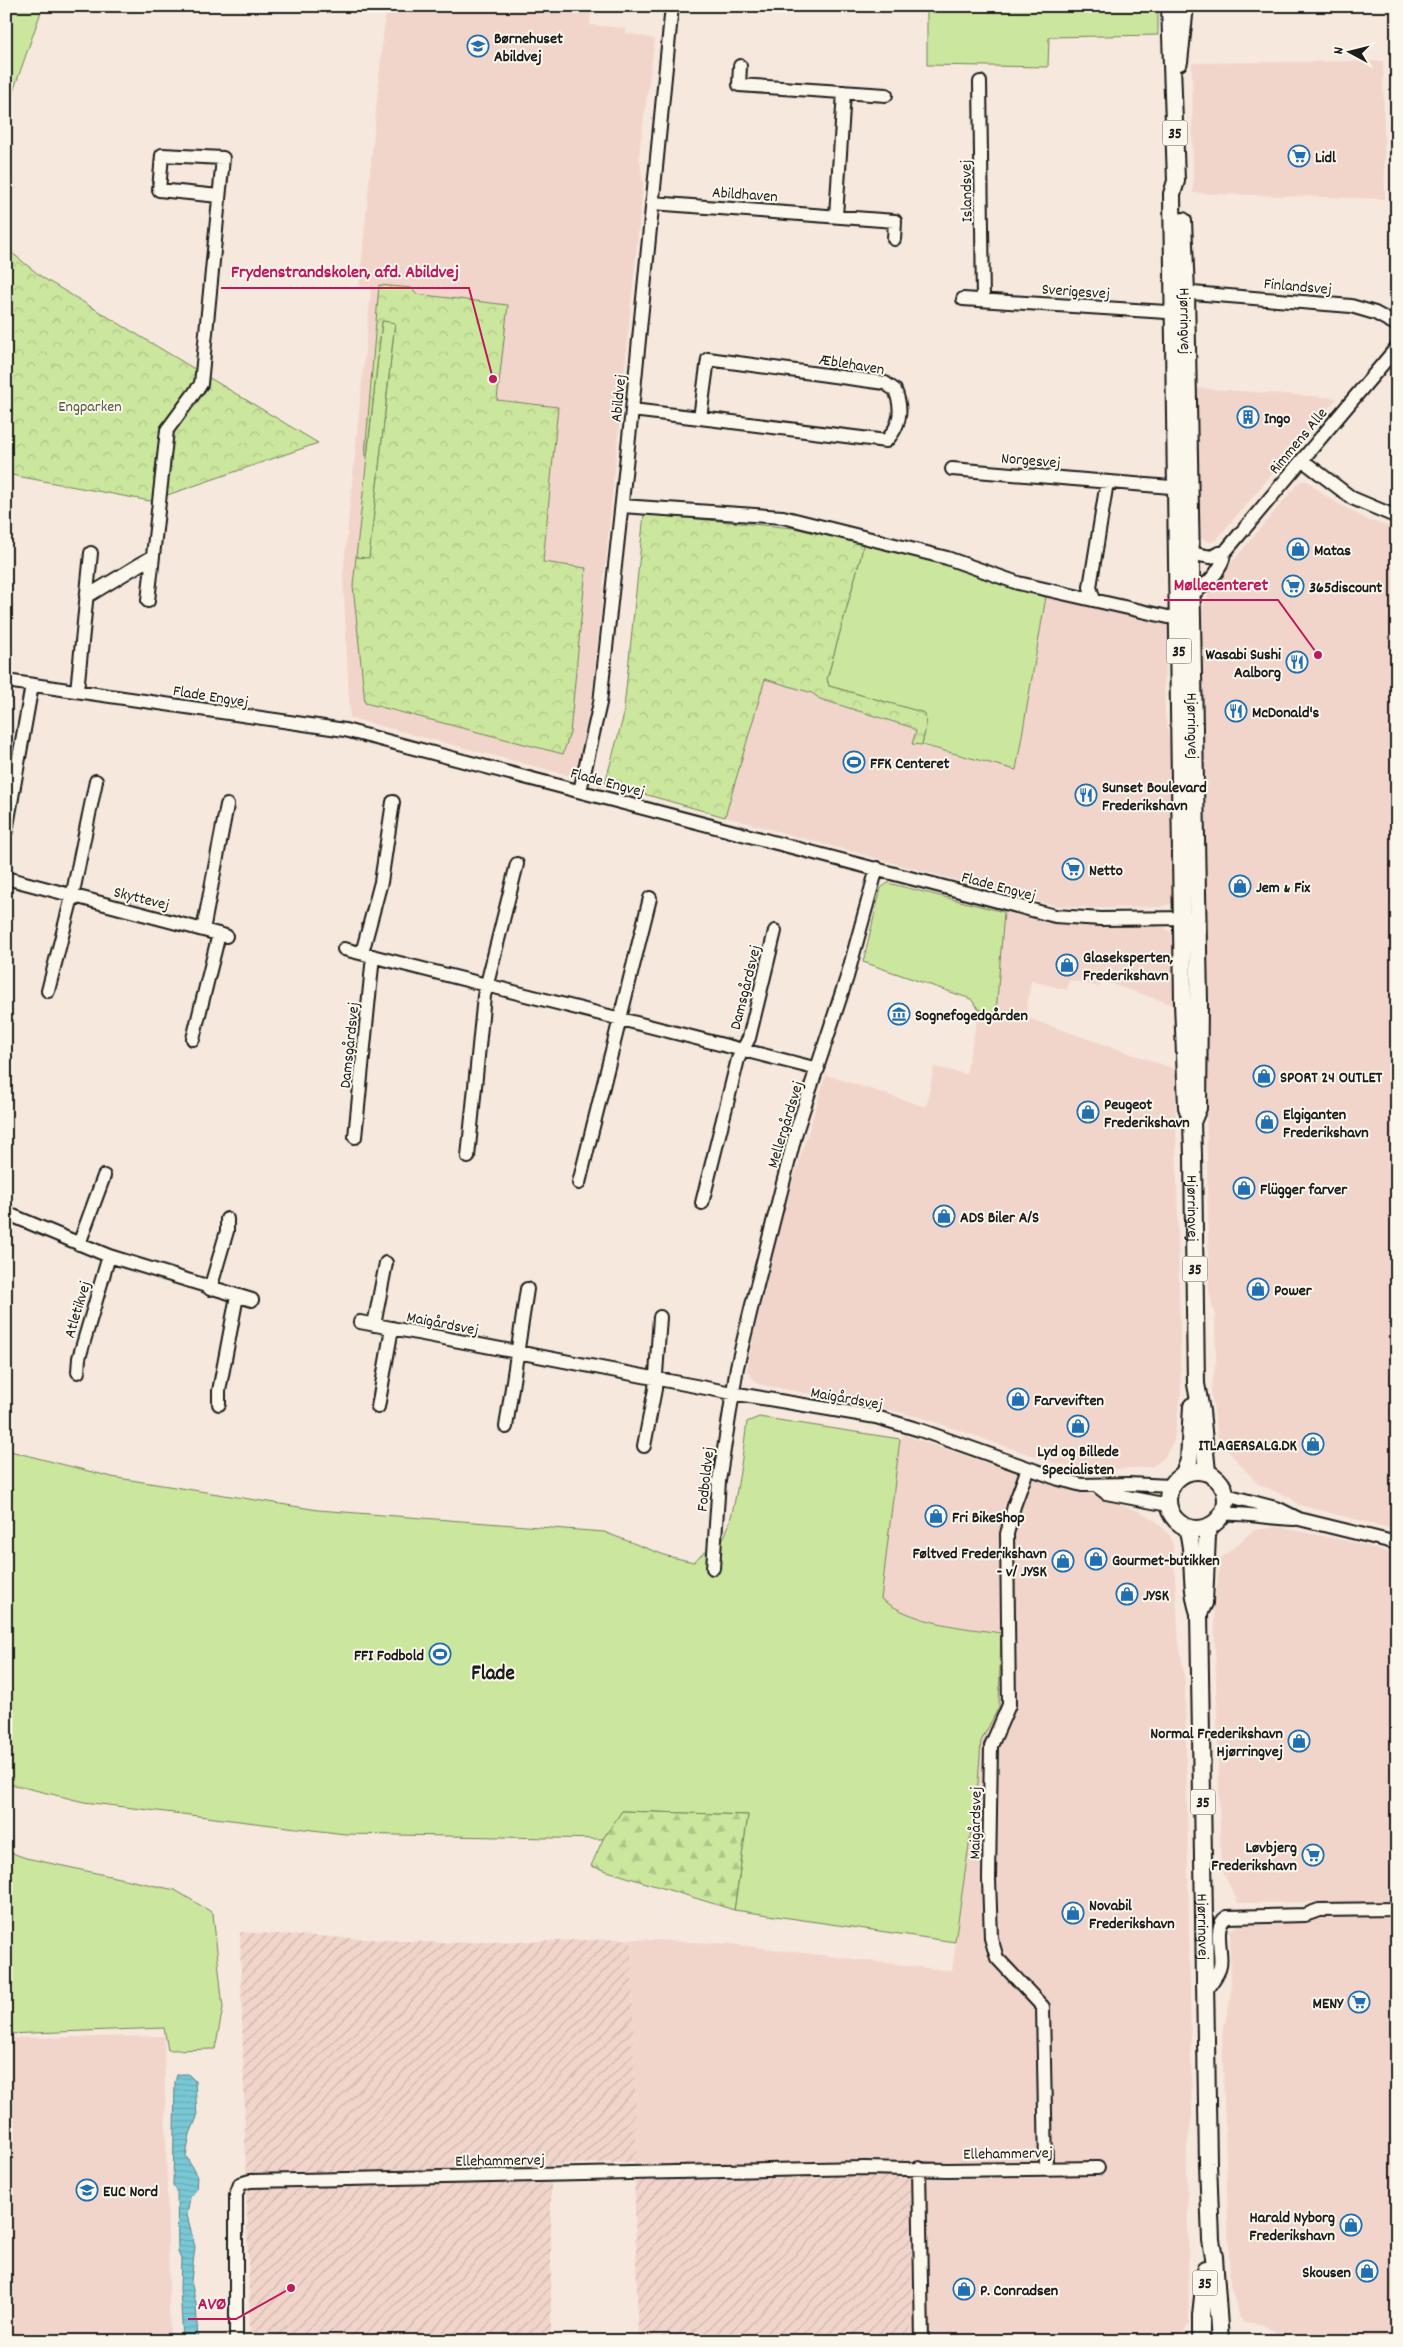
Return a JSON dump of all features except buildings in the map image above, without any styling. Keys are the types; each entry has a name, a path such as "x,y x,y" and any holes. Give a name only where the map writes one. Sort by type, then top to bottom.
{"main road":[{"name":"Hjørringvej","path":"1170,6 1171,72 1174,86"},
{"name":"Hjørringvej","path":"1184,1473 1189,1461 1192,1411 1196,1384 1192,1122 1187,1106 1190,918 1180,313 1172,194 1176,180 1174,86 1184,26 1185,6"},
{"name":"Hjørringvej","path":"1196,1384 1201,1411 1206,1472"},
{"path":"1199,1470 1206,1472 1220,1480 1226,1495 1226,1505 1223,1514 1210,1526 1203,1529 1187,1528 1175,1519 1168,1505 1171,1486 1184,1473 1199,1470"},
{"name":"Hjørringvej","path":"1199,1613 1204,1602 1206,1535 1210,1526"},
{"name":"Hjørringvej","path":"1187,1528 1191,1540 1191,1569 1195,1602 1199,1613 1211,2240 1220,2341"},
{"name":"Hjørringvej","path":"1201,2341 1201,2315 1205,2287 1206,2256 1211,2240"}],"street":[{"name":"Abildvej","path":"580,791 600,703 632,410 672,6"},
{"path":"740,66 738,84 886,94"},
{"name":"Islandsvej","path":"980,82 982,300"},
{"path":"836,216 844,92"},
{"path":"148,601 167,430 201,384 223,158 162,155 159,190 219,196"},
{"name":"Abildhaven","path":"652,204 895,221 894,239"},
{"name":"Finlandsvej","path":"1192,293 1351,306 1375,313 1397,325"},
{"name":"Sverigesvej","path":"963,299 1180,313"},
{"name":"Rimmens Alle","path":"1185,594 1202,588 1223,562 1224,553 1397,347"},
{"name":"Æblehaven","path":"632,410 886,441 896,431 901,411 895,390 885,382 708,359 700,418"},
{"path":"1302,460 1352,498 1397,517"},
{"name":"Norgesvej","path":"952,469 1183,488"},
{"path":"1094,600 1090,587 1107,482"},
{"path":"622,506 783,517 948,558 1018,583 1168,617 1186,618"},
{"path":"1184,552 1210,557 1224,553"},
{"path":"77,691 91,553"},
{"path":"86,597 152,558"},
{"name":"Flade Engvej","path":"6,681 346,730 1055,916 1101,920 1190,918"},
{"path":"6,831 32,685"},
{"path":"48,991 72,896 96,781"},
{"name":"Damsgårdsvej","path":"355,1138 368,955 393,802"},
{"path":"203,930 227,805"},
{"path":"468,1157 487,984 517,864"},
{"name":"Mellergårdsvej","path":"732,1393 773,1216 796,1132 847,977 877,868"},
{"name":"Skyttevej","path":"6,878 222,935 193,1039"},
{"path":"579,1183 650,898"},
{"name":"Damsgårdsvej","path":"702,1203 738,1059 749,1038 775,931"},
{"name":"Damsgårdsvej","path":"344,949 818,1069"},
{"path":"79,1244 104,1176"},
{"path":"6,1213 109,1256 210,1289 252,1300"},
{"path":"210,1289 228,1231 227,1219"},
{"name":"Atletikvej","path":"78,1372 78,1358 109,1256"},
{"path":"374,1325 386,1263"},
{"path":"506,1427 527,1289"},
{"path":"219,1404 219,1391 237,1296"},
{"path":"644,1446 655,1378 660,1317"},
{"name":"Maigårdsvej","path":"360,1322 732,1393 876,1417 920,1430 1082,1486 1128,1484 1161,1488 1171,1486"},
{"name":"Maigårdsvej","path":"378,1407 392,1328"},
{"name":"Fodboldvej","path":"713,1568 719,1481 732,1393"},
{"name":"Maigårdsvej","path":"1028,1468 1014,1506 1007,1534 1009,1705 991,1746 991,1938 997,1958 1043,2007 1046,2167"},
{"name":"Maigårdsvej","path":"1097,1486 1106,1493 1168,1505"},
{"path":"1226,1495 1279,1509 1299,1518 1397,1543"},
{"path":"1223,1514 1299,1518"},
{"path":"1206,1990 1220,1968 1219,1928 1223,1919 1227,1917 1305,1914 1319,1910 1397,1909"},
{"path":"919,2168 922,2341"},
{"name":"Ellehammervej","path":"236,2341 236,2194 240,2184 250,2181 716,2170 1098,2168"}],"shaded area":[{"path":"386,6 592,6 590,25 625,28 626,33 655,39 639,154 643,184 590,719 575,777 350,718 343,577 371,289 359,288"},
{"path":"1383,61 1385,199 1193,193 1192,63"},
{"path":"1196,388 1337,398 1215,541 1210,542 1198,537"},
{"path":"1300,481 1308,481 1327,497 1368,520 1397,529 1397,1530 1299,1505 1291,1498 1258,1484 1218,1440 1211,1391 1216,1361 1215,1316 1209,1290 1199,625 1204,603 1217,580"},
{"path":"1047,594 1168,622 1168,649 1164,681 1165,715 1170,744 1173,903 1161,907 1100,908 1057,906 725,817 765,679 812,693 820,699 917,730 913,744 1016,770"},
{"path":"1004,912 1051,922 1147,924 1165,928 1172,934 1174,1005 1102,981 1100,987 1069,980 1067,990 1031,981 1025,1017 1175,1069 1181,1392 1174,1441 1163,1459 1151,1467 1100,1470 1057,1464 923,1418 878,1407 757,1384 747,1370 780,1222 826,1075 926,1107 934,1067 966,1074 979,1010 996,1013"},
{"path":"904,1435 1042,1482 1087,1493 1138,1511 1155,1520 1170,1536 1173,1545 1179,1643 1185,1680 1192,2116 1187,2147 1189,2324 1178,2341 911,2341 911,2159 637,2163 631,1939 730,1944 952,1971 978,1783 981,1741 999,1707 1001,1633 940,1624 896,1610 881,1599 900,1439"},
{"path":"1278,1527 1348,1541 1397,1554 1397,1901 1238,1903 1221,1868 1214,1607 1220,1559 1254,1530"},
{"path":"1397,1917 1397,2341 1280,2341 1273,2331 1261,2324 1244,2322 1240,2318 1230,2285 1222,2036 1231,1996 1230,1930 1247,1920"},
{"path":"240,1932 442,1943 631,1939 637,2163 911,2159 911,2341 638,2341 634,2162 551,2165 551,2341 250,2341"},
{"name":"EUC Nord","path":"164,2036 170,2341 6,2341 6,2038"}],"green space":[{"path":"6,6 43,6 6,112"},
{"path":"927,6 1158,6 1158,35 1049,37 1048,67 927,65"},
{"name":"Engparken","path":"6,248 43,278 318,443 150,501 6,474"},
{"path":"379,285 412,288 416,294 508,305 497,400 558,407 543,562 586,568 570,733 563,754 365,703 353,586 356,557 369,558 395,323 382,321 367,455 365,455"},
{"path":"382,321 395,322 369,559 356,557"},
{"path":"644,514 794,528 863,544 827,679 829,686 925,713 926,726 922,745 912,744 916,731 910,727 820,699 812,693 765,679 725,817 605,783 623,718"},
{"path":"863,544 947,564 1011,588 1046,597 1016,770 922,745 926,726 924,713 829,686 827,679"},
{"path":"888,883 1004,912 996,1013 979,1010 971,999 863,962 881,888"},
{"name":"FFI Fodbold","path":"759,1417 900,1439 881,1599 909,1614 924,1619 954,1626 1001,1633 999,1707 981,1741 978,1783 955,1942 734,1910 748,1815 622,1811 603,1839 345,1834 84,1802 6,1783 6,1450 112,1477 318,1510 604,1532 667,1556 694,1562 721,1541 726,1533 738,1485 747,1422"},
{"path":"622,1811 748,1815 734,1910 591,1866 603,1839"},
{"path":"6,1851 26,1858 175,1890 213,1913 223,2008 215,2049 168,2050 164,2028 6,2034"}],"water":[{"path":"188,2074 195,2081 197,2117 190,2134 186,2156 197,2177 196,2190 190,2197 187,2215 195,2247 191,2281 196,2304 198,2341 183,2341 177,2191 173,2185 175,2082 177,2075"}],"place":[{"name":"Børnehuset Abildvej","path":"478,46"},
{"name":"Lidl","path":"1299,156"},
{"name":"Frydenstrandskolen, afd. Abildvej","path":"493,379"},
{"name":"Ingo","path":"1248,417"},
{"name":"Matas","path":"1298,549"},
{"name":"365discount","path":"1293,586"},
{"name":"Møllecenteret","path":"1318,655"},
{"name":"Wasabi Sushi Aalborg","path":"1297,662"},
{"name":"McDonald's","path":"1236,711"},
{"name":"FFK Centeret","path":"854,762"},
{"name":"Sunset Boulevard Frederikshavn","path":"1086,795"},
{"name":"Netto","path":"1073,869"},
{"name":"Jem & Fix","path":"1240,886"},
{"name":"Glaseksperten, Frederikshavn","path":"1067,965"},
{"name":"Sognefogedgården","path":"899,1014"},
{"name":"SPORT 24 OUTLET","path":"1264,1076"},
{"name":"Peugeot Frederikshavn","path":"1088,1112"},
{"name":"Elgiganten Frederikshavn","path":"1267,1122"},
{"name":"Flügger farver","path":"1244,1188"},
{"name":"ADS Biler A/S","path":"944,1216"},
{"name":"Power","path":"1258,1289"},
{"name":"Farveviften","path":"1018,1399"},
{"name":"Lyd og Billede Specialisten","path":"1078,1426"},
{"name":"ITLAGERSALG.DK","path":"1313,1444"},
{"name":"Fri BikeShop","path":"936,1516"},
{"name":"Gourmet-butikken","path":"1096,1559"},
{"name":"Føltved Frederikshavn - v/ JYSK","path":"1063,1561"},
{"name":"JYSK","path":"1127,1594"},
{"name":"FFI Fodbold","path":"440,1654"},
{"name":"Normal Frederikshavn Hjørringvej","path":"1299,1741"},
{"name":"Løvbjerg Frederikshavn","path":"1313,1855"},
{"name":"Novabil Frederikshavn","path":"1073,1913"},
{"name":"MENY","path":"1359,2002"},
{"name":"EUC Nord","path":"87,2190"},
{"name":"Harald Nyborg Frederikshavn","path":"1351,2225"},
{"name":"Skousen","path":"1367,2271"},
{"name":"AVØ","path":"291,2288"},
{"name":"P. Conradsen","path":"964,2289"}],"district":[{"name":"Flade","path":"493,1672"}]}
